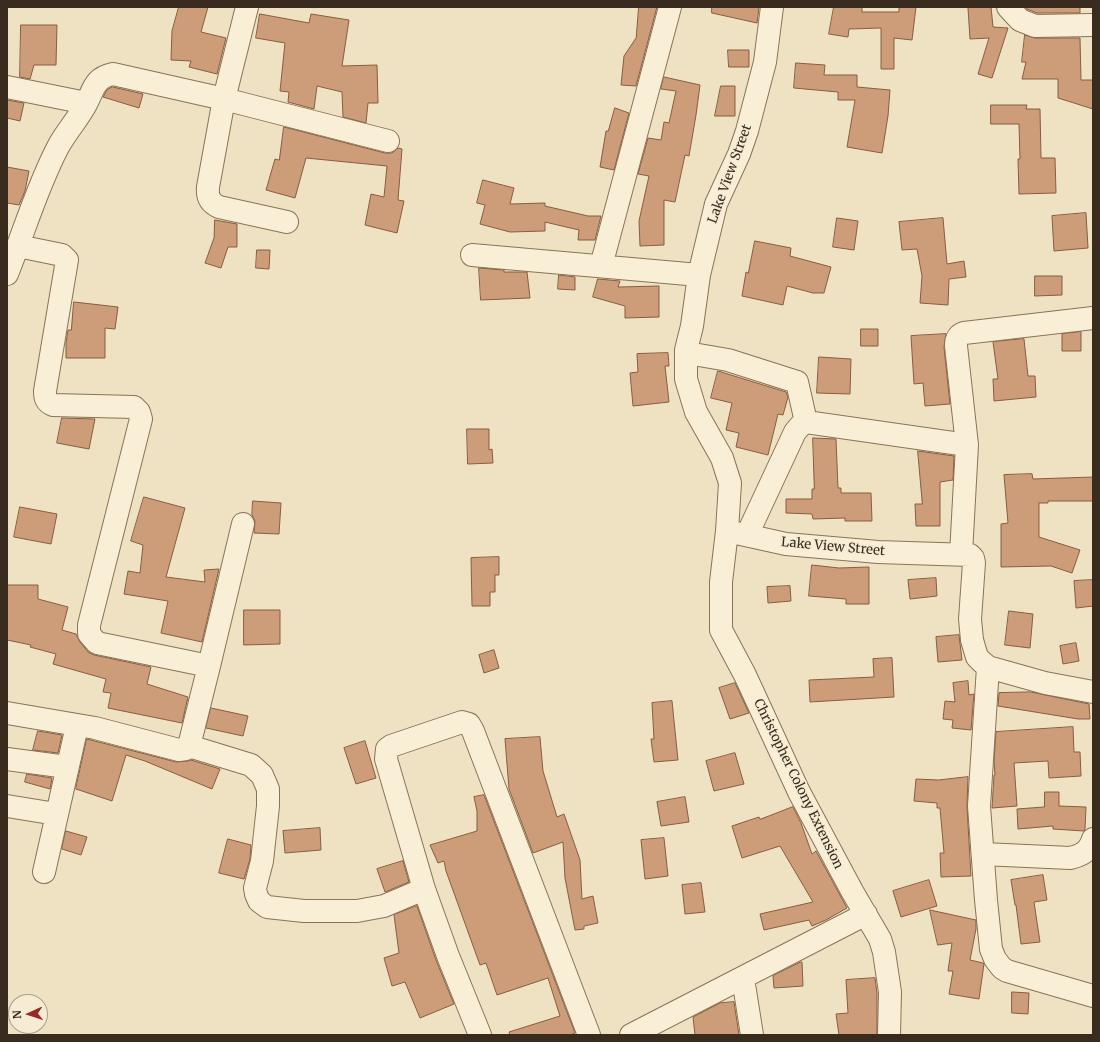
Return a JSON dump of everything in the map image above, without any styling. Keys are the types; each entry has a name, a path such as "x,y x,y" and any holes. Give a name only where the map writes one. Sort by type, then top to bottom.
{"street":[{"path":"247,7 224,99 208,187 209,198 219,207 287,222"},
{"path":"601,266 670,7"},
{"name":"Lake View Street","path":"772,7 765,62 747,131 739,154 716,204 699,275 687,353 686,379 696,412 722,458 730,483 737,533 786,544 878,552 961,554"},
{"path":"1008,7 1020,20 1035,26 1093,25"},
{"path":"7,274 41,183 58,146 86,103 94,86 102,77 113,74 224,99 388,140"},
{"path":"7,87 86,103"},
{"path":"18,246 62,254 67,260 44,391 47,401 53,406 134,407 139,412 142,419 89,625 89,634 97,643 209,666"},
{"path":"472,255 699,275"},
{"path":"1093,318 964,332 959,335 956,342 967,445 961,554 970,555 973,558 970,618 972,640 977,656 988,667 1045,682 1093,692"},
{"path":"687,353 728,360 797,382 806,422"},
{"path":"737,533 795,432 806,422 967,445"},
{"path":"7,713 95,728 178,750 186,749 189,746 209,666 242,524"},
{"name":"Christopher Colony Extension","path":"737,533 721,582 721,630 745,674 799,792 852,891 880,939 884,952 890,992 889,1035"},
{"path":"988,667 979,806 991,949 1002,968 1014,974 1093,996"},
{"path":"480,1035 448,956 424,889 386,759 387,749 391,746 466,722 473,731 589,1035"},
{"path":"44,872 77,726"},
{"path":"189,746 251,765 262,775 268,789 268,806 262,861 255,888 259,901 267,907 304,911 357,911 384,906 424,889"},
{"path":"7,759 67,767"},
{"path":"7,806 56,814"},
{"path":"983,854 1070,858 1082,855 1090,847 1093,839"},
{"path":"631,1035 866,914"},
{"path":"743,978 752,1035"}],"building":[{"path":"179,7 208,7 201,32 226,38 217,74 189,67 191,61 171,60 172,31"},
{"path":"639,7 657,7 636,86 621,85 624,56 636,38"},
{"path":"712,7 759,7 757,23 712,13"},
{"path":"834,7 862,7 862,12 899,12 899,7 916,7 912,40 894,38 894,69 881,69 881,28 849,29 848,37 829,34"},
{"path":"991,7 993,27 1008,28 992,78 978,74 989,38 970,39 968,8"},
{"path":"1027,7 1080,7 1080,13 1037,13 1027,9"},
{"path":"260,14 309,23 311,14 349,20 342,66 377,65 378,103 368,103 366,123 343,117 342,92 317,86 314,109 288,102 289,92 280,91 285,43 256,38"},
{"path":"21,25 57,25 56,65 34,65 30,79 20,77"},
{"path":"1025,35 1035,38 1080,38 1081,80 1093,80 1093,109 1058,98 1058,79 1022,79 1026,62 1022,62"},
{"path":"728,50 749,50 749,67 729,67"},
{"path":"796,63 825,65 824,75 857,75 857,87 890,90 888,116 882,153 847,147 855,100 838,100 838,92 794,88"},
{"path":"664,77 700,85 696,115 689,156 685,155 675,202 664,200 664,245 640,246 639,221 649,176 638,174 648,138 661,140 664,122 669,123 676,91 661,89"},
{"path":"721,86 735,86 735,116 715,116"},
{"path":"113,87 143,94 139,108 103,97 107,90"},
{"path":"7,100 24,103 20,121 7,118"},
{"path":"991,105 1027,105 1026,109 1040,109 1041,158 1055,158 1056,193 1019,194 1019,124 991,124"},
{"path":"615,108 629,113 614,170 600,167 606,131 608,131"},
{"path":"284,127 385,153 392,153 398,148 402,149 398,200 404,201 397,233 365,225 371,194 384,197 387,166 306,158 295,198 266,190 275,159 279,160"},
{"path":"7,167 29,171 25,191 19,205 7,203"},
{"path":"483,180 514,188 510,204 545,203 545,206 588,216 601,216 595,240 578,240 579,230 545,222 545,231 510,232 480,224 485,205 477,203"},
{"path":"1086,213 1088,248 1054,251 1052,216"},
{"path":"837,218 858,221 854,250 833,247"},
{"path":"943,218 947,264 964,261 966,277 949,279 948,305 920,303 922,276 917,249 902,250 899,222"},
{"path":"215,220 237,224 237,247 228,247 221,268 205,263 214,238"},
{"path":"755,241 791,248 790,256 831,267 824,293 813,293 787,286 783,305 742,296 746,272 748,273"},
{"path":"257,250 270,250 269,269 256,268"},
{"path":"479,268 504,270 504,272 527,272 530,298 481,300"},
{"path":"559,275 575,277 575,290 558,289"},
{"path":"1035,276 1062,276 1062,295 1035,296"},
{"path":"598,279 620,281 618,287 659,286 659,317 625,318 625,306 593,297"},
{"path":"74,302 118,307 115,329 105,328 105,358 66,358 66,343 68,330 71,330"},
{"path":"861,329 878,329 878,346 861,346"},
{"path":"1081,332 1081,351 1062,351 1062,334"},
{"path":"946,334 944,347 950,404 925,406 923,383 914,384 911,336"},
{"path":"1024,339 1028,376 1035,376 1036,397 994,401 993,379 998,379 993,342"},
{"path":"668,353 669,366 665,366 669,402 633,406 630,373 638,372 637,354"},
{"path":"819,357 851,359 850,394 817,393"},
{"path":"718,371 786,392 788,397 783,415 778,414 768,455 736,447 739,433 726,430 732,403 711,398"},
{"path":"62,418 95,419 89,449 57,443"},
{"path":"467,429 489,429 489,450 492,449 493,463 468,464"},
{"path":"813,438 836,439 838,488 841,488 841,493 871,493 872,521 845,521 845,518 813,519 812,514 786,513 786,499 812,499 812,489 814,489"},
{"path":"918,451 954,456 953,480 940,482 940,526 916,526 915,504 922,504"},
{"path":"1032,474 1033,479 1093,477 1093,501 1048,501 1048,503 1039,503 1039,537 1080,550 1072,573 1051,566 1001,567 1001,524 1008,523 1004,475"},
{"path":"144,497 185,508 166,577 205,582 204,570 219,569 202,642 161,633 168,601 124,594 128,571 140,573 143,545 131,541"},
{"path":"253,501 281,503 279,534 254,533 255,521 252,515"},
{"path":"20,507 57,514 51,544 14,537"},
{"path":"499,557 499,575 495,575 495,592 490,592 490,606 472,606 471,558"},
{"path":"812,565 839,568 869,567 869,604 846,604 846,599 809,596"},
{"path":"936,578 937,596 910,599 908,580"},
{"path":"1093,580 1093,606 1076,608 1074,581"},
{"path":"7,585 38,585 38,599 68,607 62,630 76,634 88,652 94,655 151,667 147,684 188,697 182,723 108,708 111,693 103,692 106,679 53,664 56,654 30,647 31,645 7,640"},
{"path":"790,586 791,601 768,603 767,587"},
{"path":"244,610 280,610 280,644 244,645"},
{"path":"1009,611 1033,614 1030,648 1005,645"},
{"path":"959,635 962,660 938,662 936,637"},
{"path":"1076,643 1079,661 1063,664 1060,646"},
{"path":"494,650 499,668 484,673 479,655"},
{"path":"892,658 894,697 810,702 809,680 874,677 873,659"},
{"path":"968,681 969,695 974,694 971,730 952,728 953,720 943,719 945,701 955,702 953,683"},
{"path":"735,683 749,713 730,719 719,688"},
{"path":"1031,692 1089,704 1090,719 1078,719 998,706 999,693"},
{"path":"672,701 678,760 654,762 651,739 654,739 652,703"},
{"path":"211,708 248,716 243,736 206,728"},
{"path":"1073,727 1074,752 1080,752 1081,776 1049,778 1048,761 1014,763 1017,806 992,808 995,775 994,761 996,732"},
{"path":"38,731 62,735 58,753 33,750"},
{"path":"540,737 543,771 557,817 564,814 580,860 582,899 593,896 598,923 584,926 584,929 575,930 565,878 563,842 533,853 509,789 505,739"},
{"path":"87,739 176,762 191,760 220,769 212,789 145,761 126,755 112,801 76,789"},
{"path":"365,741 376,778 356,784 344,748"},
{"path":"735,753 744,784 714,791 706,761"},
{"path":"27,774 52,778 50,789 25,782"},
{"path":"968,777 967,807 971,876 941,877 940,853 944,853 940,808 937,808 937,803 914,801 916,779 938,780"},
{"path":"1045,792 1059,792 1059,806 1086,807 1084,831 1053,829 1053,826 1018,829 1017,809 1044,807"},
{"path":"484,795 575,1033 570,1035 510,1035 509,1032 560,1016 548,978 497,995 486,963 480,965 446,871 444,861 438,863 430,845 477,831 477,811 474,797"},
{"path":"685,797 689,822 661,826 657,802"},
{"path":"793,807 801,823 812,854 816,851 847,908 812,926 809,920 764,930 760,914 813,902 780,846 742,858 732,826 759,817 760,819"},
{"path":"320,828 321,850 285,853 283,831"},
{"path":"66,831 87,837 81,855 62,849"},
{"path":"664,838 668,876 645,879 641,840"},
{"path":"228,839 251,845 250,859 244,879 219,873"},
{"path":"403,861 409,882 385,892 377,869"},
{"path":"1043,875 1047,900 1034,902 1040,942 1021,944 1011,880"},
{"path":"929,880 937,906 901,917 893,891"},
{"path":"701,883 705,912 685,914 682,885"},
{"path":"417,906 436,960 454,1004 420,1018 405,982 392,986 384,958 399,953 394,915"},
{"path":"930,910 976,920 976,929 970,960 984,964 979,999 949,994 953,971 948,971 952,943 938,945"},
{"path":"801,962 803,986 774,988 773,976"},
{"path":"875,978 877,993 877,1035 839,1035 836,1014 848,1013 846,980"},
{"path":"1012,992 1029,993 1028,1014 1012,1013"},
{"path":"734,1002 739,1035 695,1035 693,1017 720,1003"}]}
